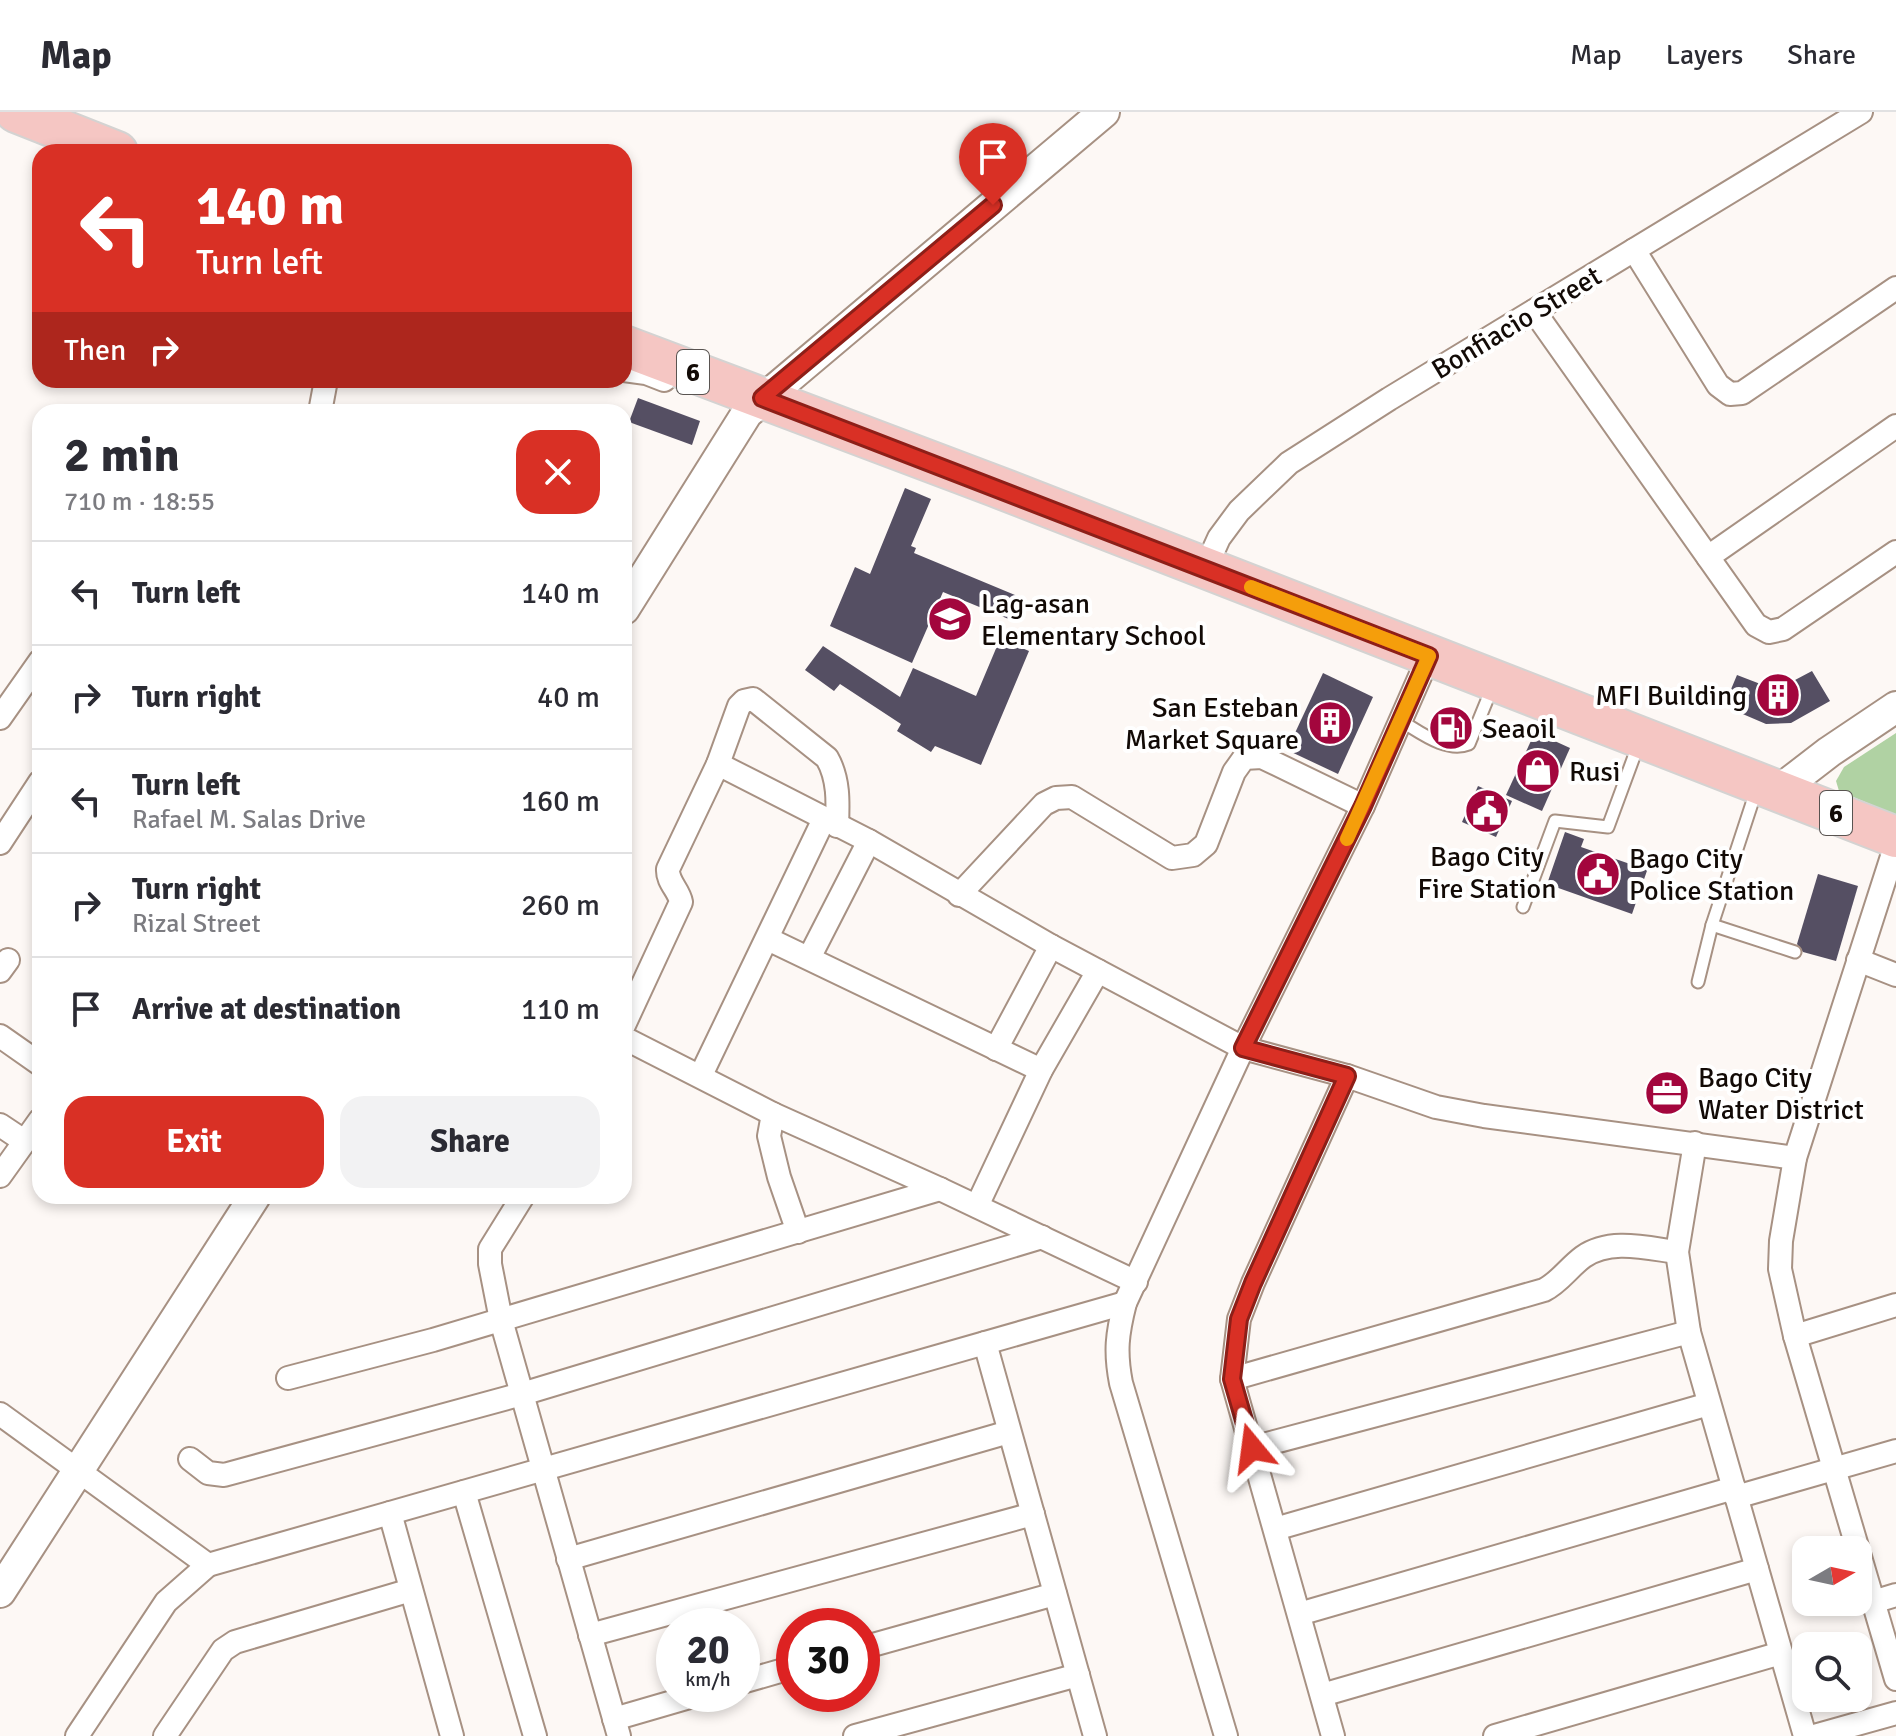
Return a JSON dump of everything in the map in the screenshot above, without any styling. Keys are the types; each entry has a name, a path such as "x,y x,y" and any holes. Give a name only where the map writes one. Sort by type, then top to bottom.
{"highway":[{"path":"16,112 97,144"},
{"path":"0,134 32,147"},
{"name":"6","path":"632,350 754,406 1212,556 1429,656 1896,837"}],"street":[{"path":"632,597 754,406 1104,112"},
{"name":"Bonfiacio Street","path":"1212,556 1239,511 1289,463 1861,112"},
{"path":"1634,250 1718,385 1730,394 1742,393 1896,288"},
{"path":"1534,311 1756,625 1769,632 1783,629 1896,552"},
{"path":"632,371 754,406"},
{"path":"1708,557 1896,426"},
{"path":"1226,1736 1121,1383 1116,1356 1117,1332 1125,1303 1243,1048 1363,806 1429,656"},
{"path":"0,718 32,672"},
{"path":"632,1008 681,902 668,869 718,764 739,706 753,699 827,758 833,769 838,793 831,822 768,939 701,1075"},
{"path":"1766,787 1790,782 1896,707"},
{"path":"959,895 1044,804 1056,798 1072,797 1172,858 1193,855 1206,844 1234,772 1244,758 1262,757 1363,806"},
{"path":"718,764 869,841 1051,946 1243,1048 1347,1076 1448,1109 1795,1158"},
{"path":"0,843 32,794"},
{"path":"809,958 869,841"},
{"path":"1896,844 1795,1158 1781,1241 1780,1269 1795,1336 1896,1679"},
{"path":"768,939 1041,1070"},
{"path":"996,1049 1051,946"},
{"path":"1858,960 1896,975"},
{"path":"977,1206 1041,1070 1098,971"},
{"path":"0,1036 32,1058"},
{"path":"632,1042 773,1114 1136,1282"},
{"path":"1333,1736 1232,1379 1239,1319 1347,1076"},
{"path":"773,1114 769,1136 798,1232"},
{"path":"0,1125 24,1141"},
{"path":"0,1176 32,1130"},
{"path":"1695,1143 1677,1252 1689,1332 1805,1736"},
{"path":"288,1378 501,1320 940,1189"},
{"path":"0,1592 250,1204"},
{"path":"518,1204 490,1249 501,1320 616,1727 656,1711"},
{"path":"190,1459 208,1473 224,1475 522,1394 1042,1237"},
{"path":"1232,1379 1544,1290 1557,1283 1580,1259 1606,1246 1677,1252"},
{"path":"77,1736 166,1602 208,1565 1125,1303"},
{"path":"1795,1336 1896,1305"},
{"path":"1252,1448 1689,1332"},
{"path":"985,1343 1095,1736"},
{"path":"1275,1529 1709,1404"},
{"path":"0,1414 208,1565"},
{"path":"568,1559 1009,1432"},
{"path":"1299,1614 1735,1492 1896,1451"},
{"path":"464,1492 535,1736"},
{"path":"390,1513 452,1736"},
{"path":"590,1635 1033,1514"},
{"path":"1322,1695 1757,1569"},
{"path":"165,1736 223,1650 235,1642 411,1590"},
{"path":"880,1643 1055,1594"},
{"path":"1873,1602 1896,1595"},
{"path":"1495,1736 1781,1653"},
{"path":"855,1736 1078,1675"},
{"path":"1814,1736 1896,1713"}],"lane":[{"path":"1401,721 1443,744 1461,747 1469,744 1494,681"},
{"path":"1523,907 1555,821 1608,827 1641,739"},
{"path":"1698,982 1712,925 1766,787"},
{"path":"1712,925 1795,952"}],"green space":[{"path":"1896,733 1896,815 1839,791 1836,781 1844,767"}],"building":[{"path":"638,398 700,421 692,445 632,423"},
{"path":"905,488 931,499 911,546 916,548 914,553 1020,597 1011,620 943,592 912,663 830,626 855,567 870,574"},
{"path":"1000,639 1029,651 981,765 935,746 931,752 897,731 901,724 840,684 834,691 805,670 823,646 900,697 913,668 976,696"},
{"name":"MFI Building","path":"1812,671 1830,701 1791,723 1766,724 1724,706 1737,675 1776,690"},
{"name":"San Esteban Market Square","path":"1323,673 1373,697 1338,774 1287,750"},
{"name":"Seaoil","path":"1444,715 1466,726 1461,737 1451,737 1436,730"},
{"name":"Rusi","path":"1535,732 1570,748 1542,811 1506,795"},
{"name":"Bago City Fire Station","path":"1478,786 1512,801 1496,837 1462,822"},
{"name":"Bago City Police Station","path":"1565,832 1584,839 1581,847 1630,864 1633,856 1650,862 1632,914 1547,884"},
{"path":"1818,874 1858,886 1836,961 1803,952 1797,944"}],"slow traffic":[{"path":"1251,587 1429,656 1347,839"}],"place":[{"name":"Lag-asan Elementary School","path":"950,619"},
{"name":"MFI Building","path":"1778,695"},
{"name":"San Esteban Market Square","path":"1330,723"},
{"name":"Seaoil","path":"1451,728"},
{"name":"Rusi","path":"1538,771"},
{"name":"Bago City Fire Station","path":"1487,811"},
{"name":"Bago City Police Station","path":"1598,874"},
{"name":"Bago City Water District","path":"1667,1093"}],"route":[{"path":"993,205 762,398 1429,656 1363,806 1243,1048 1347,1076 1239,1319 1232,1379 1252,1448"}]}
